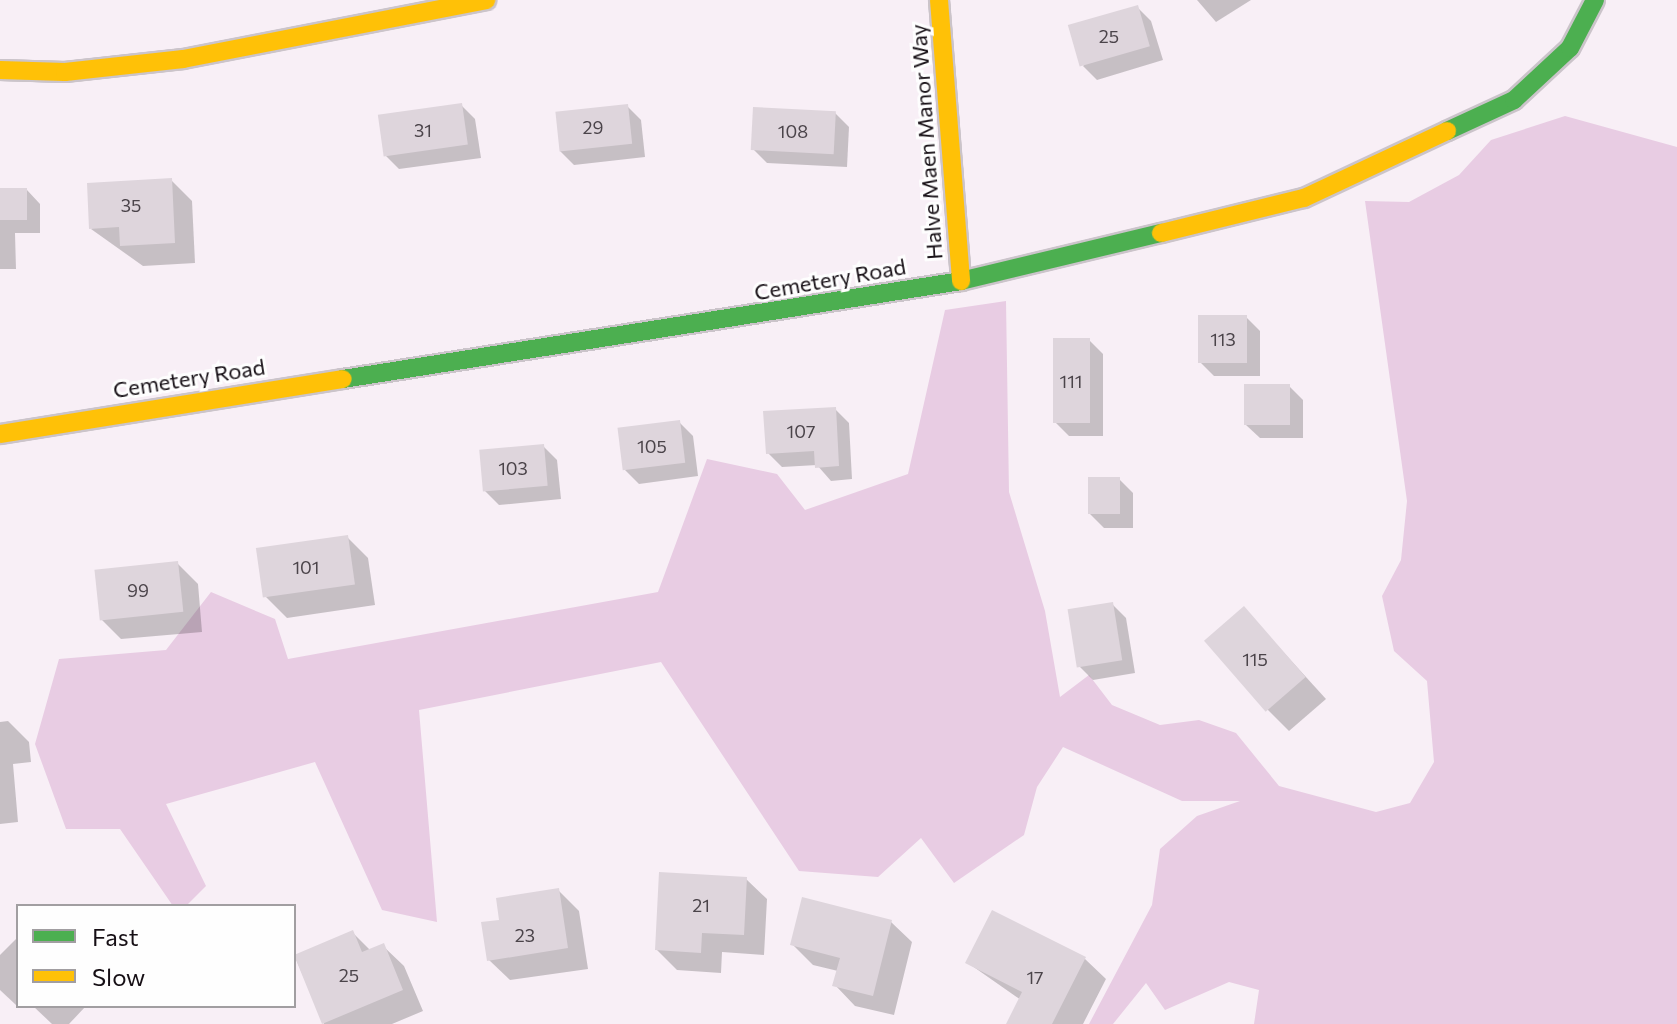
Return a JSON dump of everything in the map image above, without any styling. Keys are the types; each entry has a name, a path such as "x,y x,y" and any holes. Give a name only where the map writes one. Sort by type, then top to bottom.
{"street":[{"path":"0,70 65,72 183,59 486,0"},
{"name":"Halve Maen Manor Way","path":"939,0 961,281"},
{"name":"Cemetery Road","path":"0,434 961,281 1327,188 1514,100 1570,48 1595,0"}],"shaded area":[{"path":"1565,116 1677,147 1677,1024 1254,1024 1259,990 1229,982 1165,1010 1146,983 1113,1024 1089,1024 1152,905 1160,849 1197,816 1240,801 1182,801 1063,747 1037,787 1024,835 954,883 921,838 878,877 799,871 661,662 419,710 437,922 382,910 315,762 166,804 206,886 188,904 172,904 120,829 66,829 35,744 59,659 166,650 211,592 275,619 288,659 658,592 707,459 777,474 805,510 908,474 945,310 1006,301 1009,492 1045,611 1060,697 1089,675 1112,705 1160,725 1199,720 1236,733 1279,786 1376,812 1410,803 1434,762 1427,681 1394,651 1382,596 1401,560 1407,501 1365,201 1409,202 1459,175 1491,140"}],"building":[{"path":"1138,5 1150,46 1080,66 1068,25"},
{"path":"462,103 468,145 384,156 378,115"},
{"path":"628,104 632,144 560,151 555,112"},
{"path":"753,107 836,111 834,154 751,150"},
{"path":"172,178 175,243 120,246 119,227 89,229 87,183"},
{"path":"0,188 27,188 27,220 0,220"},
{"path":"1198,315 1247,315 1247,363 1198,363"},
{"path":"1053,338 1090,338 1090,423 1053,423"},
{"path":"1244,384 1290,384 1290,425 1244,425"},
{"path":"836,407 839,466 815,468 814,451 766,454 763,411"},
{"path":"680,420 685,463 623,470 617,428"},
{"path":"544,444 548,486 483,492 479,450"},
{"path":"1088,477 1120,477 1120,514 1088,514"},
{"path":"348,535 355,585 263,597 256,548"},
{"path":"178,561 183,612 100,621 94,570"},
{"path":"1113,602 1122,660 1077,667 1068,609"},
{"path":"1244,606 1306,677 1266,712 1204,641"},
{"path":"659,872 747,877 744,935 702,933 701,953 655,950"},
{"path":"559,888 568,948 487,961 481,922 499,920 496,898"},
{"path":"802,897 892,920 873,996 832,986 840,958 790,945"},
{"path":"992,910 1086,957 1052,1024 1006,1024 1022,992 965,963"},
{"path":"353,930 362,952 384,943 403,990 322,1024 296,954"}],"traffic: fast":[{"path":"1447,131 1514,100 1570,48 1595,0"},
{"path":"343,379 961,281 1161,233"}],"traffic: slow":[{"path":"0,70 65,72 183,59 486,0"},
{"path":"939,0 961,281"},
{"path":"1161,233 1304,198 1447,131"},
{"path":"0,434 343,379"}]}
